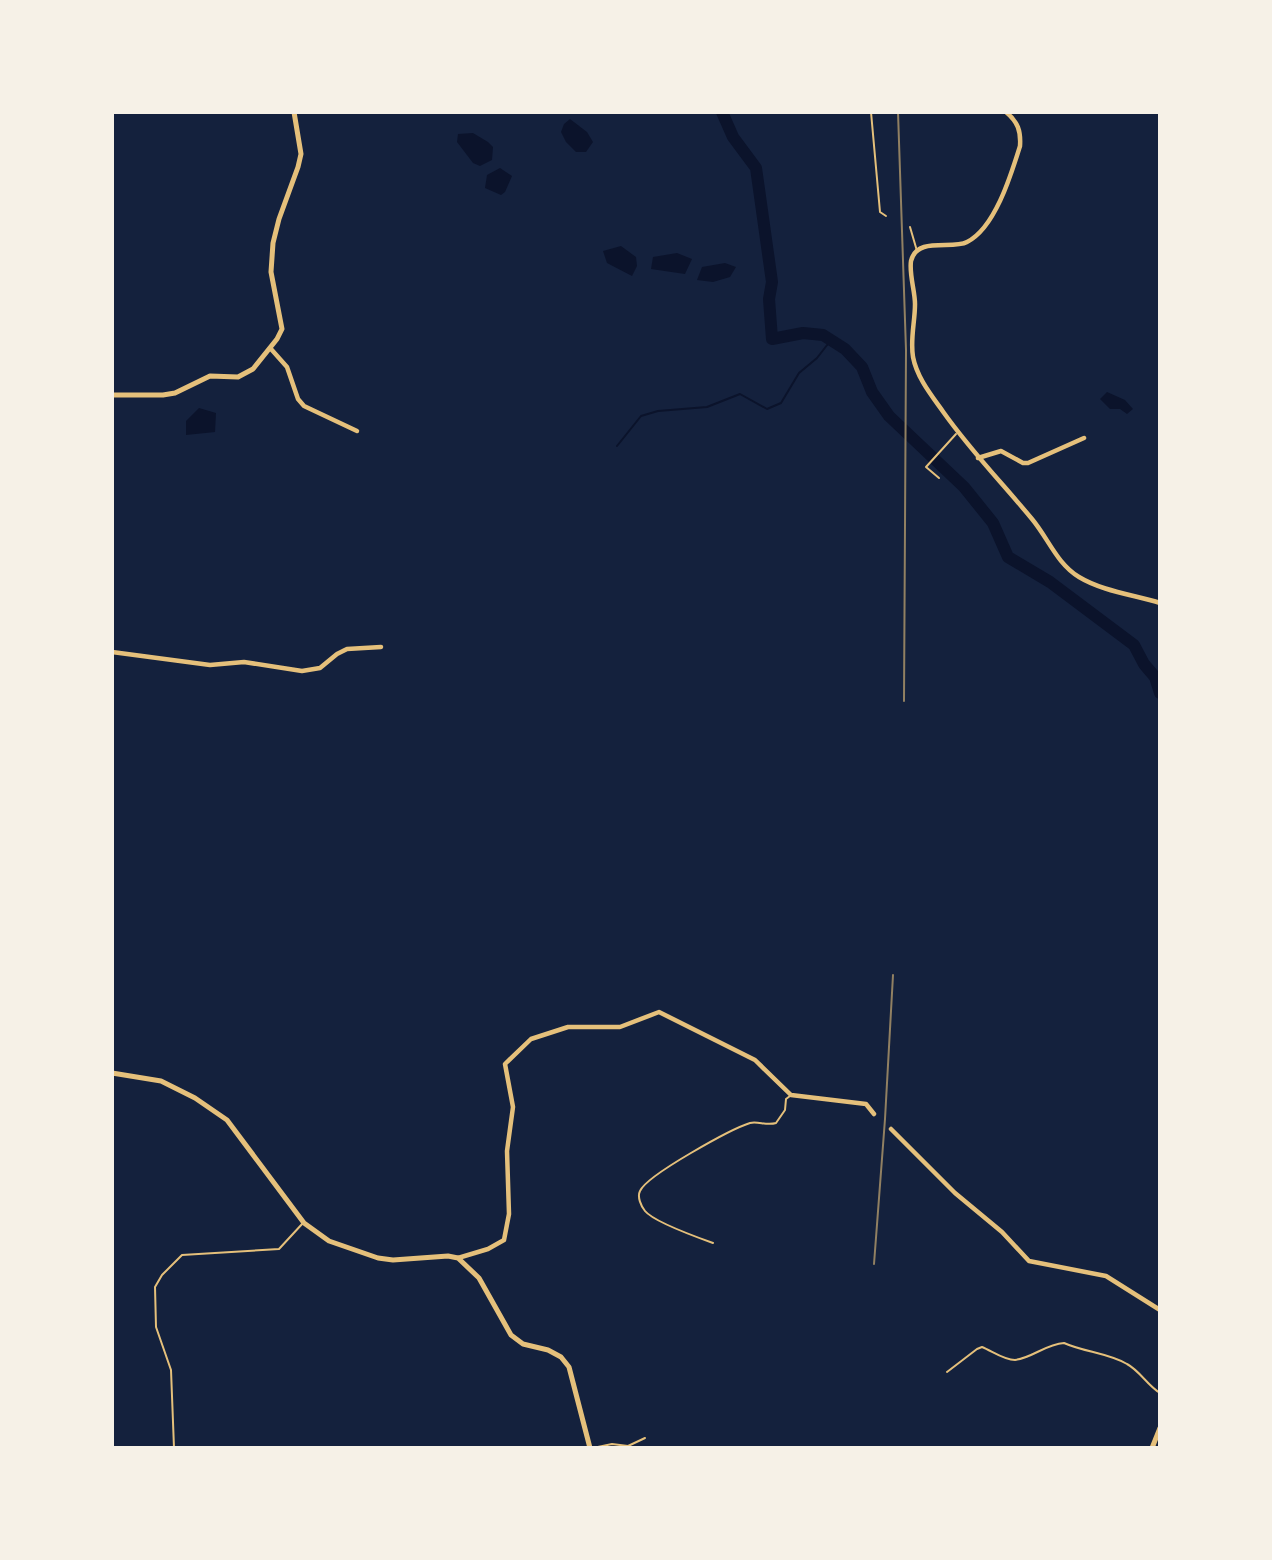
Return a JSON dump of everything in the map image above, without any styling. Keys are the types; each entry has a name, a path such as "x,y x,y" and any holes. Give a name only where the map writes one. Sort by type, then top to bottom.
{"street":[{"path":"112,395 163,395 175,393 210,376 237,377 253,369 271,348 282,329 272,287 274,243 300,154 294,112"},
{"path":"1006,112 1017,124 1021,134 1020,146 990,220 979,235 964,244 935,244 917,252 911,261 914,288 914,358 920,377 958,432 1046,537 1066,568 1099,586 1160,603"},
{"path":"271,348 287,367 298,398 304,406 357,431"},
{"path":"978,458 1001,451 1028,463 1084,438"},
{"path":"112,652 210,665 244,662 302,671 320,668 347,649 381,647"},
{"path":"112,1073 161,1081 195,1098 227,1119 304,1223 330,1241 378,1258 393,1260 448,1256 458,1258 488,1250 504,1240 509,1214 507,1152 513,1107 505,1064 531,1039 568,1027 620,1027 659,1012 755,1060 791,1096 866,1104 874,1114"},
{"path":"891,1129 955,1193 1002,1232 1029,1261 1106,1276 1160,1310"},
{"path":"458,1258 479,1278 511,1335 523,1344 548,1350 561,1357 569,1367 592,1448"},
{"path":"1152,1448 1160,1428"}],"lane":[{"path":"871,112 880,212 887,216"},
{"path":"910,227 917,252"},
{"path":"939,478 926,467 958,432"},
{"path":"713,1243 646,1213 639,1200 640,1191 688,1153 752,1122 767,1126 776,1123 785,1110 786,1099 791,1096"},
{"path":"174,1448 171,1370 156,1327 155,1287 162,1275 182,1255 279,1249 304,1223"},
{"path":"947,1372 982,1347 1006,1359 1016,1360 1064,1343 1128,1364 1149,1387 1160,1393"},
{"path":"592,1448 612,1444 628,1446 645,1438"}],"water":[{"path":"570,119 587,132 593,142 586,152 576,152 561,132"},
{"path":"473,133 493,147 492,160 480,166 473,163 457,142 458,134"},
{"path":"500,168 512,176 501,195 485,188 487,175"},
{"path":"621,246 636,257 637,266 632,276 607,263 603,251"},
{"path":"677,253 692,259 685,274 651,269 653,257"},
{"path":"725,263 736,267 730,277 713,282 697,280 702,267"},
{"path":"1107,392 1125,400 1133,409 1127,414 1120,409 1110,409 1100,399"},
{"path":"199,408 216,413 215,432 186,435 186,421"}],"waterway":[{"path":"722,112 733,137 756,168 772,282 769,299 772,339 803,333 823,335 845,349 862,367 872,392 889,416 964,487 993,523 1008,557 1050,582 1134,645 1155,677 1160,693"},
{"path":"617,446 641,416 658,411 707,407 740,394 767,409 781,403 799,373 817,358 831,340"}],"railway":[{"path":"898,112 906,350 904,701"},
{"path":"874,1264 893,975"}]}
